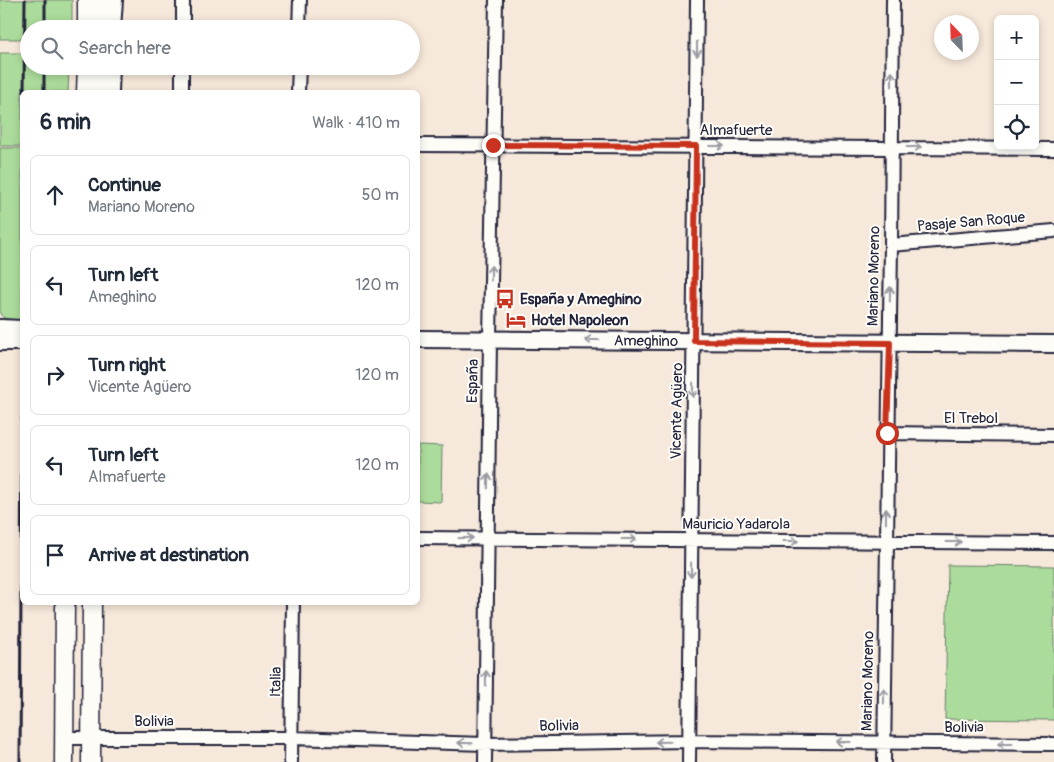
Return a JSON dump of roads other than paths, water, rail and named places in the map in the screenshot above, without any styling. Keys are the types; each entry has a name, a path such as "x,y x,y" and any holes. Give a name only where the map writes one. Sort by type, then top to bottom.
{"main road":[{"path":"87,0 87,20"},
{"path":"103,0 103,20"},
{"path":"86,75 86,90"},
{"path":"101,90 102,75"},
{"path":"64,762 66,605"},
{"path":"91,762 92,605"}],"street":[{"path":"115,20 116,0"},
{"path":"182,20 183,0"},
{"path":"299,20 300,0"},
{"name":"España","path":"485,762 496,0"},
{"name":"Vicente Agüero","path":"689,762 697,0"},
{"name":"Mariano Moreno","path":"884,762 893,0"},
{"path":"112,90 113,75"},
{"path":"182,75 182,90"},
{"path":"298,90 299,75"},
{"name":"Almafuerte","path":"420,145 1054,148"},
{"name":"Pasaje San Roque","path":"891,245 1054,232"},
{"path":"0,328 20,329"},
{"name":"Ameghino","path":"420,339 1054,344"},
{"path":"0,342 20,342"},
{"name":"El Trebol","path":"887,433 1054,434"},
{"name":"Mauricio Yadarola","path":"420,538 1054,543"},
{"name":"Italia","path":"291,762 293,605"},
{"name":"Bolivia","path":"64,738 291,738 485,744 690,741 1054,744"}],"railway":[{"path":"25,0 25,20"},
{"path":"45,0 45,20"},
{"path":"24,75 24,90"},
{"path":"44,75 44,90"},
{"path":"20,762 21,605"}],"place":[{"name":"España y Ameghino","path":"505,299"},
{"name":"Hotel Napoleon","path":"516,320"}]}
